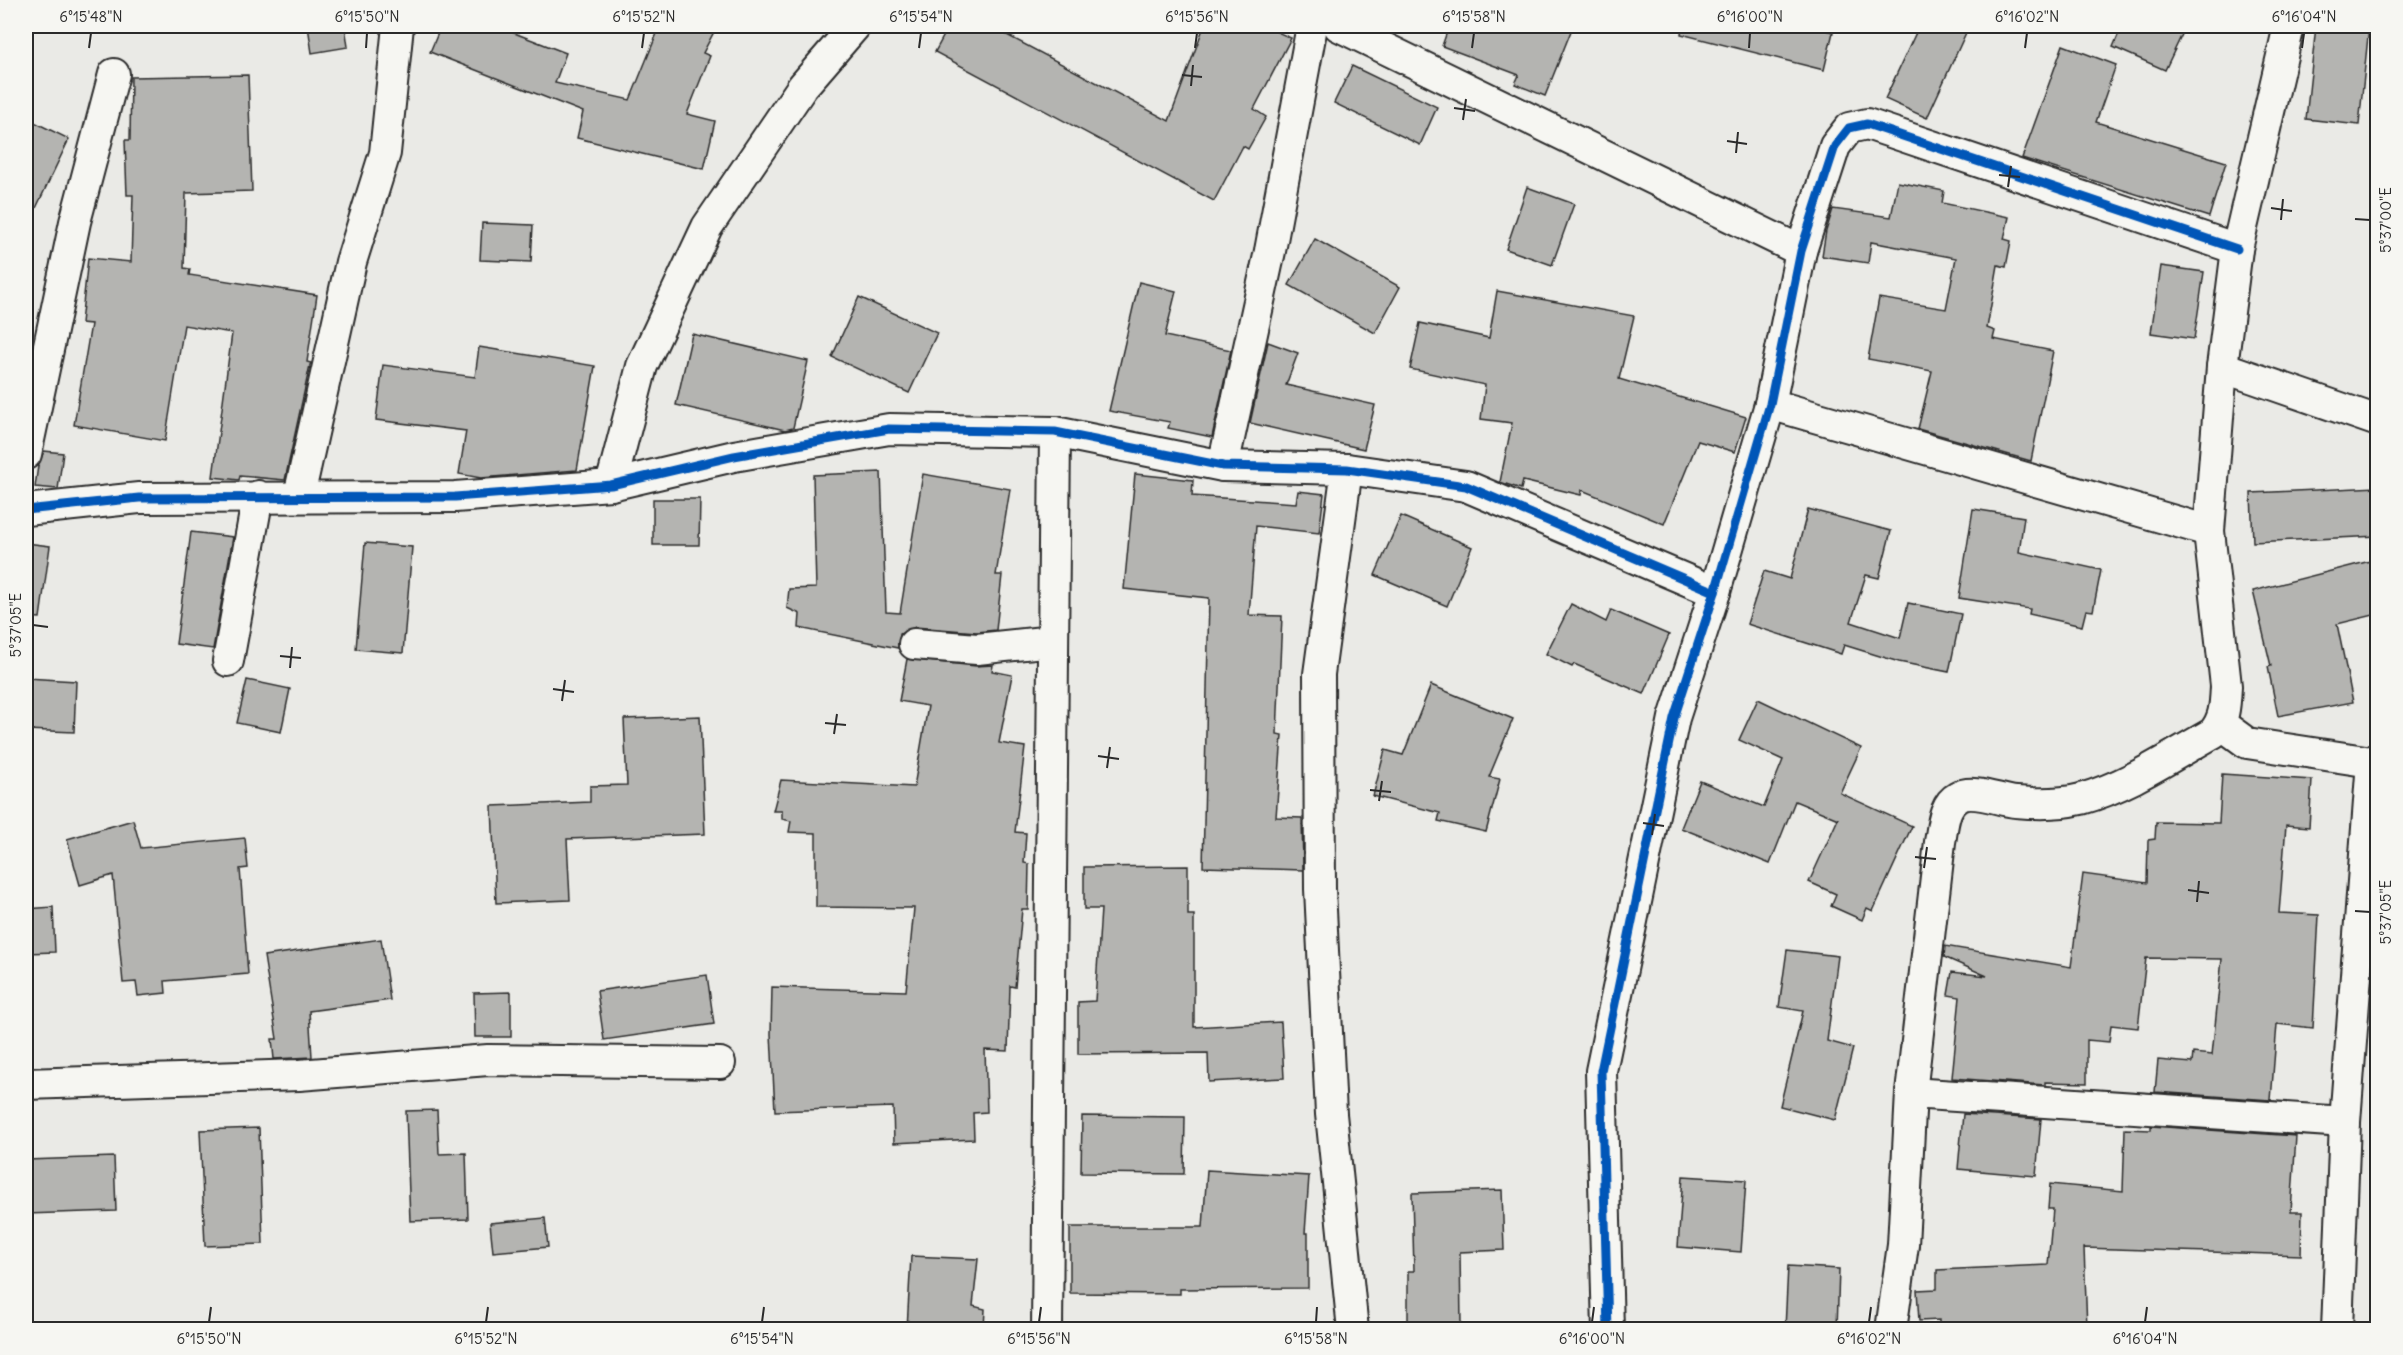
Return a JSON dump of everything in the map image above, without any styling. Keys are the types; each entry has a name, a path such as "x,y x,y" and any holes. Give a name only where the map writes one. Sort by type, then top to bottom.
{"street":[{"path":"299,496 351,262 385,153 398,26"},
{"path":"611,485 642,366 707,227 803,86 855,26"},
{"path":"1223,466 1270,251 1312,26"},
{"path":"1339,26 1801,251"},
{"path":"1892,1329 1903,1245 1911,1093 1940,842 1948,804 1959,795 1970,794 2014,802 2036,803 2080,799 2124,783 2213,733 2221,724 2225,711 2226,686 2209,531 2222,367 2237,249 2289,26"},
{"path":"26,454 75,222 114,74"},
{"path":"1608,1329 1601,1071 1674,718 1715,592 1770,404 1801,251 1835,146 1849,128 1867,124 2237,249"},
{"path":"2222,367 2378,421"},
{"path":"1770,404 2209,531"},
{"path":"26,510 139,498 455,497 611,485 734,456 890,429 1055,432 1223,466 1347,469 1466,486 1715,592"},
{"path":"1047,1329 1055,432"},
{"path":"1347,469 1319,674 1320,854 1331,1114 1353,1329"},
{"path":"228,661 258,496"},
{"path":"914,644 977,649 1053,641"},
{"path":"2221,724 2247,743 2375,762 2345,1122 2337,1329"},
{"path":"26,1084 299,1075 488,1060 720,1063"},
{"path":"1911,1093 2345,1122"}],"building":[{"path":"308,26 345,26 348,47 312,53"},
{"path":"441,26 496,26 566,53 555,83 630,100 660,26 717,26 703,53 710,56 687,114 715,121 704,169 577,138 583,112 430,52"},
{"path":"949,26 990,26 1169,121 1204,26 1264,26 1291,38 1254,109 1266,117 1248,149 1243,146 1214,201 935,52"},
{"path":"1449,26 1573,26 1545,96 1515,84 1519,75 1442,46"},
{"path":"1682,26 1809,26 1833,32 1824,70 1681,34"},
{"path":"1919,26 1969,26 1927,118 1885,99"},
{"path":"2122,26 2186,26 2165,70 2113,47"},
{"path":"2316,26 2369,26 2359,125 2306,119"},
{"path":"2063,45 2116,65 2096,122 2226,162 2209,217 2022,158"},
{"path":"1352,66 1437,107 1420,145 1334,103"},
{"path":"248,75 252,191 186,193 184,268 190,269 189,275 317,295 307,362 311,363 285,480 240,476 239,480 213,477 232,333 184,325 165,441 74,425 91,324 81,323 88,258 131,262 133,195 127,195 125,140 130,140 131,77"},
{"path":"26,118 69,139 26,229"},
{"path":"1898,182 1944,191 1942,203 2009,217 2004,239 2011,241 2006,267 1998,265 1987,328 1995,331 1993,339 2053,351 2031,461 1918,429 1932,371 1868,359 1879,298 1946,309 1956,258 1871,242 1868,263 1822,256 1826,231 1833,209 1891,217"},
{"path":"1527,187 1574,204 1552,265 1506,249"},
{"path":"482,223 533,225 531,262 480,260"},
{"path":"1315,239 1400,287 1375,333 1289,285"},
{"path":"2161,266 2204,272 2194,339 2151,333"},
{"path":"1139,282 1176,291 1165,336 1231,350 1212,437 1168,428 1170,422 1109,411"},
{"path":"1497,291 1634,316 1619,379 1746,417 1735,452 1698,441 1664,524 1582,490 1581,495 1523,481 1521,489 1500,482 1512,423 1481,419 1485,385 1410,369 1420,323 1489,338"},
{"path":"859,297 937,333 909,393 832,357"},
{"path":"692,334 808,361 793,428 785,430 676,405"},
{"path":"1268,342 1298,353 1286,385 1375,405 1364,449 1250,423"},
{"path":"479,347 595,366 577,470 481,478 459,474 466,431 376,420 383,365 475,377"},
{"path":"44,451 63,453 58,489 35,487 38,466"},
{"path":"881,472 886,612 900,613 923,474 1010,489 996,575 1002,575 996,630 977,632 915,627 900,634 898,648 799,628 800,614 787,608 789,589 816,588 813,475"},
{"path":"1135,474 1193,480 1192,496 1296,503 1298,491 1324,494 1319,533 1256,526 1249,615 1282,616 1277,734 1282,735 1276,817 1302,818 1303,870 1203,867 1209,598 1124,589"},
{"path":"2378,487 2378,536 2253,542 2251,493"},
{"path":"653,499 700,499 699,545 653,545"},
{"path":"1808,509 1891,531 1879,578 1866,575 1851,622 1900,638 1908,603 1961,614 1949,672 1899,662 1844,645 1841,654 1747,624 1764,571 1790,579"},
{"path":"1973,509 2024,517 2019,552 2101,570 2093,611 2086,610 2082,626 2029,614 2030,609 1959,598"},
{"path":"1401,516 1472,547 1447,606 1375,575"},
{"path":"191,532 233,537 213,649 176,644"},
{"path":"26,543 50,546 40,618 26,617"},
{"path":"365,543 412,547 403,653 356,649"},
{"path":"2378,559 2378,614 2337,624 2353,702 2278,716 2268,667 2271,666 2253,591"},
{"path":"1571,604 1606,622 1611,610 1669,635 1644,694 1574,664 1572,667 1546,654"},
{"path":"907,659 976,666 993,665 992,671 1012,675 999,743 1025,747 1015,832 1026,833 1024,863 1029,864 1028,909 1022,909 1015,987 1010,986 1008,1051 985,1050 987,1112 973,1113 974,1139 894,1143 893,1107 775,1111 771,1034 772,987 906,991 914,908 816,907 816,833 789,832 791,821 782,819 782,811 773,811 781,780 914,787 928,706 899,701"},
{"path":"26,678 76,681 74,732 26,730"},
{"path":"247,680 290,689 281,732 237,723"},
{"path":"1431,685 1513,719 1489,777 1500,779 1486,832 1438,821 1440,813 1373,796 1385,750 1403,755"},
{"path":"1758,699 1861,748 1840,793 1912,826 1873,911 1867,908 1862,920 1831,906 1836,894 1809,882 1838,819 1795,801 1770,864 1681,828 1700,781 1764,807 1783,760 1739,740"},
{"path":"700,716 705,834 567,839 570,900 496,903 492,806 590,802 590,786 627,785 624,719"},
{"path":"2222,774 2312,780 2309,827 2286,825 2279,913 2319,915 2313,1028 2277,1024 2271,1100 2155,1092 2158,1060 2192,1063 2193,1053 2212,1055 2222,959 2146,958 2138,1028 2111,1025 2109,1042 2087,1040 2087,1083 2045,1082 2045,1085 1952,1078 1960,997 1948,995 1952,972 1987,976 1944,957 1945,946 2071,967 2083,874 2147,883 2148,840 2155,839 2156,822 2219,823"},
{"path":"133,820 141,848 245,838 248,868 240,869 248,974 165,981 166,993 138,996 136,982 123,983 113,875 80,885 67,839"},
{"path":"1188,866 1188,915 1194,915 1194,1027 1281,1022 1284,1078 1209,1082 1208,1053 1078,1054 1078,1002 1095,1001 1101,909 1084,909 1084,867"},
{"path":"53,907 55,952 26,953 26,909"},
{"path":"381,939 390,1000 309,1011 312,1057 274,1059 272,1039 277,1039 264,956"},
{"path":"1787,950 1838,956 1827,1041 1853,1048 1835,1120 1780,1106 1803,1011 1779,1007"},
{"path":"707,975 714,1024 604,1040 597,991"},
{"path":"511,992 511,1037 475,1037 474,993"},
{"path":"437,1110 439,1154 466,1153 468,1219 410,1221 406,1111"},
{"path":"1963,1114 2041,1119 2036,1176 1958,1169"},
{"path":"1082,1116 1185,1117 1184,1174 1081,1173"},
{"path":"2151,1126 2296,1136 2291,1212 2302,1212 2301,1255 2084,1248 2087,1329 1939,1329 1939,1320 1919,1321 1917,1290 1937,1289 1937,1270 2048,1265 2053,1209 2048,1209 2050,1184 2123,1191 2125,1129 2151,1130"},
{"path":"259,1128 263,1244 205,1246 200,1130"},
{"path":"114,1157 116,1211 26,1214 26,1160"},
{"path":"1207,1170 1309,1176 1305,1233 1308,1233 1308,1288 1180,1289 1180,1294 1070,1293 1070,1227 1203,1227"},
{"path":"1683,1176 1746,1180 1741,1252 1678,1247"},
{"path":"1502,1190 1504,1250 1460,1252 1461,1325 1408,1326 1408,1271 1414,1271 1412,1193"},
{"path":"545,1218 548,1247 493,1252 490,1223"},
{"path":"911,1256 978,1259 973,1306 985,1309 984,1329 907,1329"},
{"path":"1788,1266 1839,1269 1837,1329 1785,1329"}],"cycle path":[{"path":"1608,1330 1601,1071 1674,718 1715,592 1770,404 1801,251 1835,146 1849,128 1867,124 2237,249"},
{"path":"26,510 139,498 455,497 611,485 734,456 889,429 1055,432 1223,466 1347,469 1466,486 1715,592"}]}
